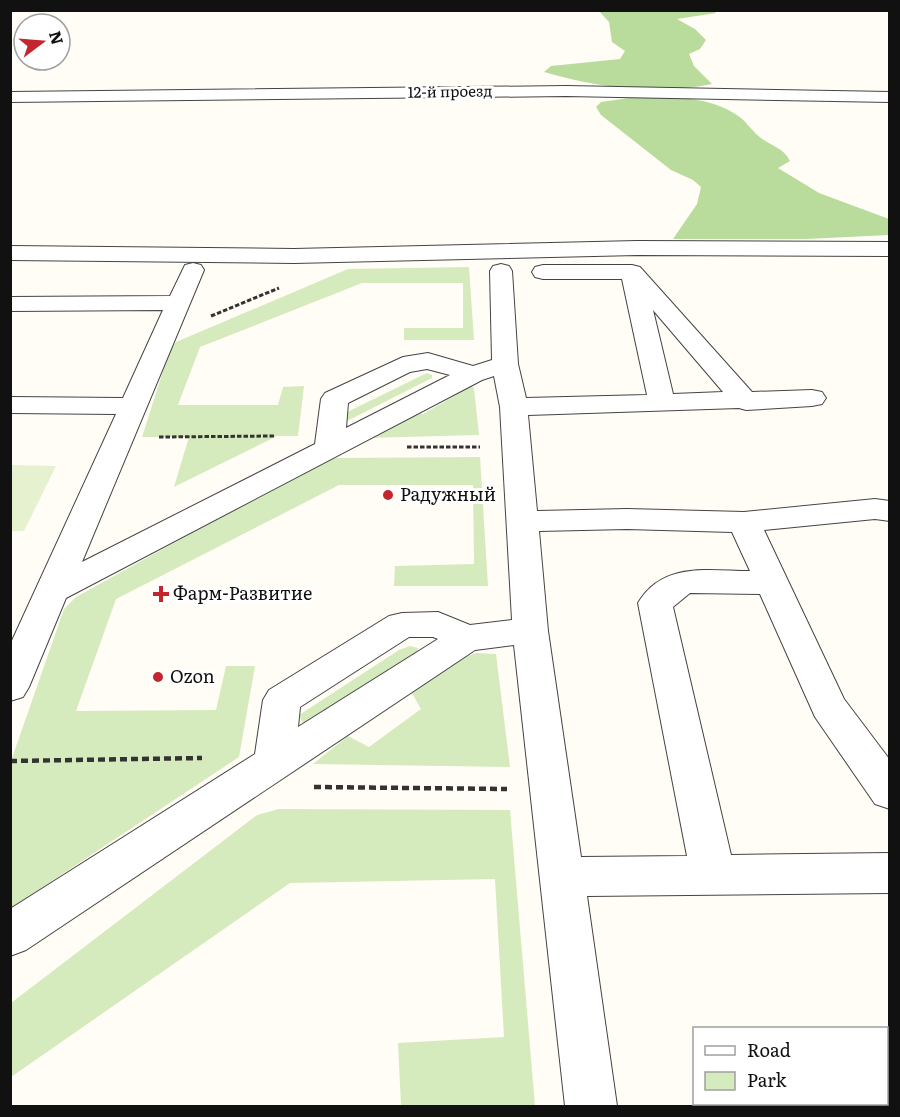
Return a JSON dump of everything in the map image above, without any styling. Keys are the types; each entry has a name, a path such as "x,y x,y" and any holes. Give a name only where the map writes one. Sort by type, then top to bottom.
{"street":[{"name":"12-й проезд","path":"10,97 555,91 890,97"},
{"path":"10,254 294,255 637,248 890,249"},
{"path":"10,687 194,270"},
{"path":"10,271 632,272 746,402"},
{"path":"501,271 489,369 514,407 530,631 591,1107"},
{"path":"632,272 662,404"},
{"path":"10,304 179,303"},
{"path":"330,442 334,399 403,365 428,362 489,369"},
{"path":"50,592 330,442 489,369"},
{"path":"514,407 746,402 812,398"},
{"path":"10,405 133,406"},
{"path":"522,521 627,519 744,522 875,508 890,511"},
{"path":"744,522 829,707 890,792"},
{"path":"713,875 655,603 682,582 772,583"},
{"path":"10,935 466,638 530,631"},
{"path":"561,877 890,873"}],"path":[{"path":"165,334 323,270"},
{"path":"120,437 330,442"},
{"path":"399,447 517,447"},
{"path":"10,761 203,758"},
{"path":"310,787 550,790"}],"green space":[{"path":"713,10 716,13 677,19 695,29 706,40 700,49 689,54 694,66 712,84 670,89 628,88 565,78 544,72 551,66 620,59 625,51 612,42 609,22 599,11"},
{"path":"636,97 690,99 704,101 729,110 787,157 790,161 778,168 819,193 889,219 889,235 806,239 673,239 697,204 701,187 693,180 671,170 601,115 596,107 601,102"},
{"path":"469,267 474,340 404,340 404,328 463,328 463,283 362,283 200,347 178,405 278,405 283,387 304,386 298,436 277,436 174,487 189,437 142,437 169,352 176,342 348,269"},
{"path":"427,373 432,375 432,378 347,421 343,418 343,414"},
{"path":"469,384 474,388 479,435 364,438 412,412 423,414 456,395 451,391"},
{"path":"480,457 488,586 394,586 395,566 474,564 473,485 339,485 116,599 76,711 216,710 226,666 255,666 239,757 11,908 11,761 64,609 76,597 322,461 337,458"},
{"path":"11,465 56,466 24,531 11,531"},
{"path":"410,646 418,648 418,655 305,727 299,715 399,650"},
{"path":"476,653 496,654 510,767 313,764 348,736 369,747 421,709 412,693 456,660"},
{"path":"279,809 510,810 535,1106 401,1106 398,1043 504,1037 495,879 290,883 11,1077 11,1003 257,815"}],"place":[{"name":"Радужный","path":"388,495"},
{"name":"Фарм-Развитие","path":"161,594"},
{"name":"Ozon","path":"158,677"}]}
